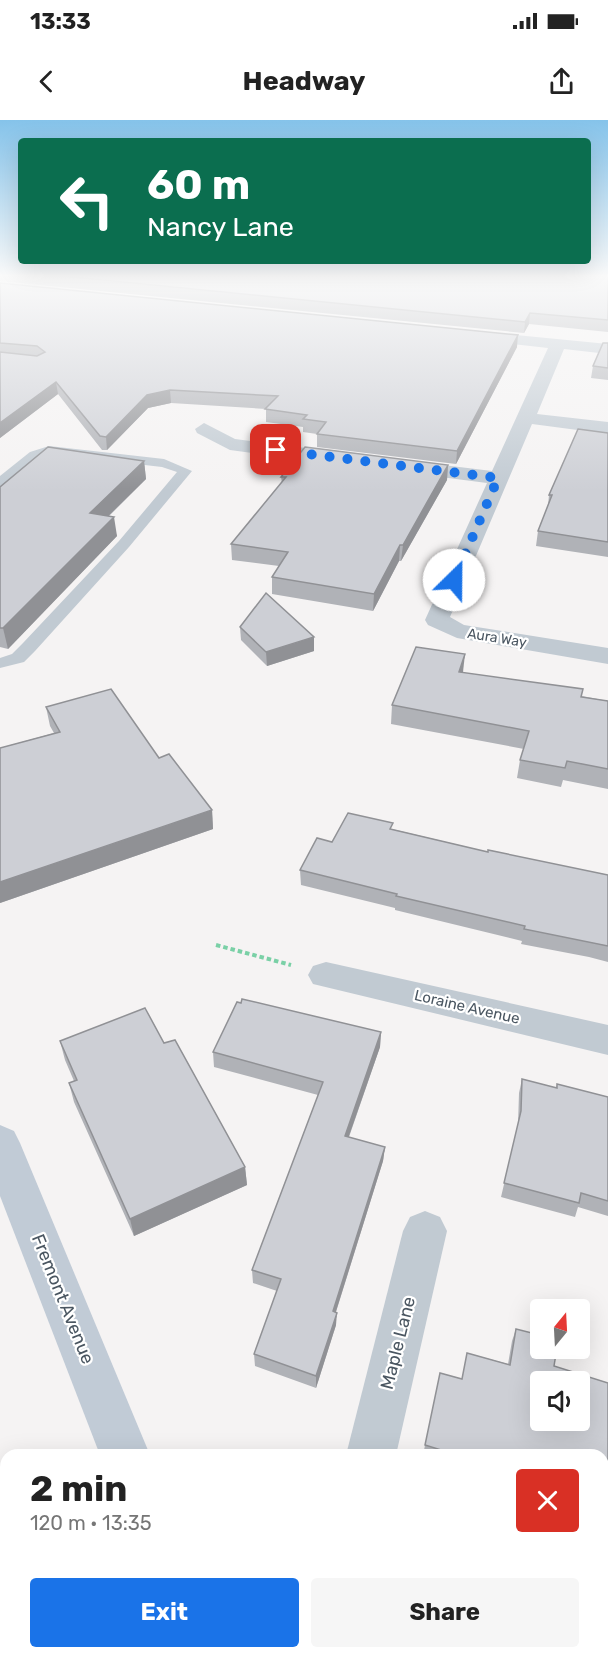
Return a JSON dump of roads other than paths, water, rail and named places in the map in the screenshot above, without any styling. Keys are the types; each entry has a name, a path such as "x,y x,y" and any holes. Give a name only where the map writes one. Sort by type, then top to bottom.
{"street":[{"name":"Aura Way","path":"557,347 528,418 498,478 437,620 457,631 608,656"},
{"path":"586,347 608,349"},
{"path":"528,418 608,428"},
{"path":"204,429 230,444 361,461"},
{"path":"384,464 498,478"},
{"name":"Loraine Avenue","path":"326,975 608,1040"},
{"name":"Fremont Avenue","path":"0,1143 123,1449"},
{"name":"Maple Lane","path":"372,1449 425,1231"}],"lane":[{"path":"0,483 35,455 49,450 165,463 185,471 130,537 29,647 18,658 0,663"}]}
